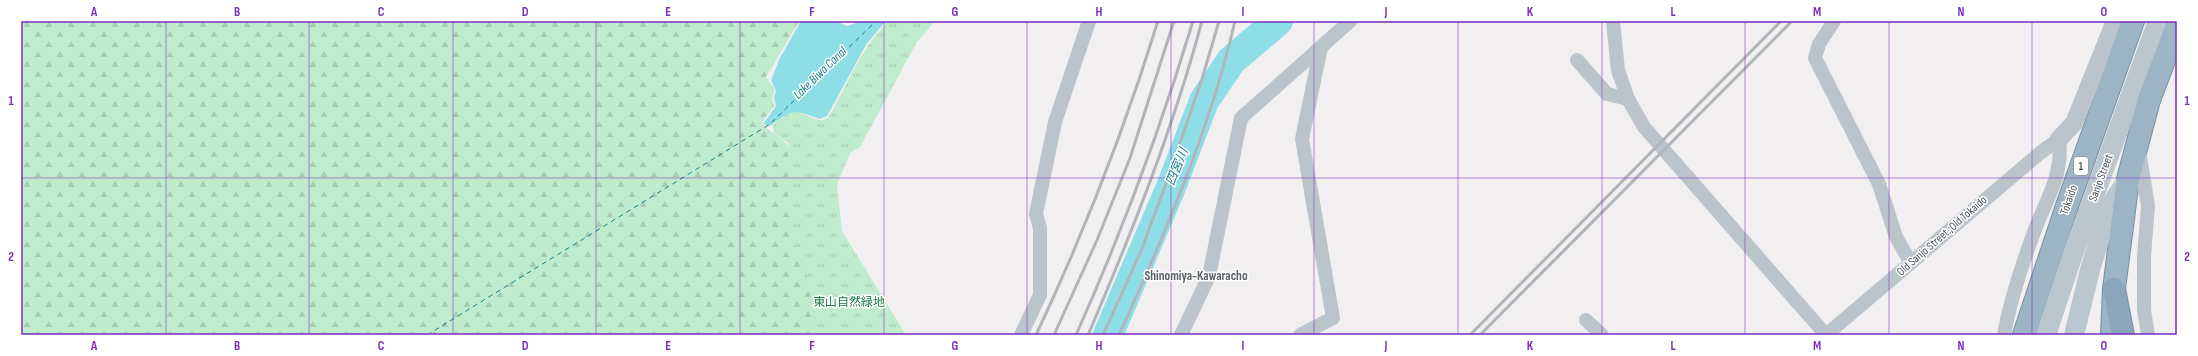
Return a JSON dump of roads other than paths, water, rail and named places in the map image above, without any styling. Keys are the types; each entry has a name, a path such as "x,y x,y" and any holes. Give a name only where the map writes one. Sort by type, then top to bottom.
{"highway":[{"name":"Tokaido","path":"2024,335 2133,21"},
{"path":"2112,335 2114,289 2128,179 2149,100 2177,26"},
{"path":"2114,289 2123,335"}],"main road":[{"name":"Sanjo Street","path":"2046,335 2074,251 2158,21"},
{"name":"Sanjo Street","path":"2074,335 2090,270 2109,208 2128,179"}],"street":[{"path":"1021,335 1040,295 1040,228 1036,214 1054,130 1089,21"},
{"path":"1181,335 1209,276 1241,118 1350,21"},
{"path":"1613,21 1618,70 1628,99 1644,127 1826,335"},
{"path":"1834,21 1819,44 1815,58 1879,184 1896,237 1911,263"},
{"path":"2004,335 2007,319 2035,231 2058,177 2062,154 2060,139 2074,123 2115,21"},
{"path":"1300,335 1333,318 1302,139 1321,47"},
{"path":"1577,60 1607,94 1628,99"},
{"name":"Old Sanjo Street.;Old Tokaido","path":"1826,335 2040,153 2060,139"},
{"path":"2137,142 2148,206 2144,256 2144,310 2148,335"},
{"path":"1586,320 1602,335"}],"water":[{"name":"Lake Biwa Canal","path":"801,21 836,21 847,26 862,21 886,21 867,43 827,116 820,119 794,112 784,116 770,126 763,124 776,106 774,98 776,91 771,80 780,58"}],"waterway":[{"name":"四宮川","path":"1108,335 1171,187 1204,101 1231,61 1278,21"}],"railway":[{"path":"1036,335 1071,258 1103,180 1158,21"},
{"path":"1054,335 1097,240 1130,158 1174,21"},
{"path":"1076,335 1140,180 1168,101 1193,21"},
{"path":"1088,335 1151,180 1191,61 1202,21"},
{"path":"1103,335 1141,251 1164,189 1202,79 1219,21"},
{"path":"1119,335 1153,259 1185,181 1213,101 1235,21"},
{"path":"1470,335 1781,21"},
{"path":"1480,335 1792,21"}],"district":[{"name":"Shinomiya-Kawaracho","path":"1196,276"}],"park label":[{"name":"東山自然緑地","path":"849,302"}]}
